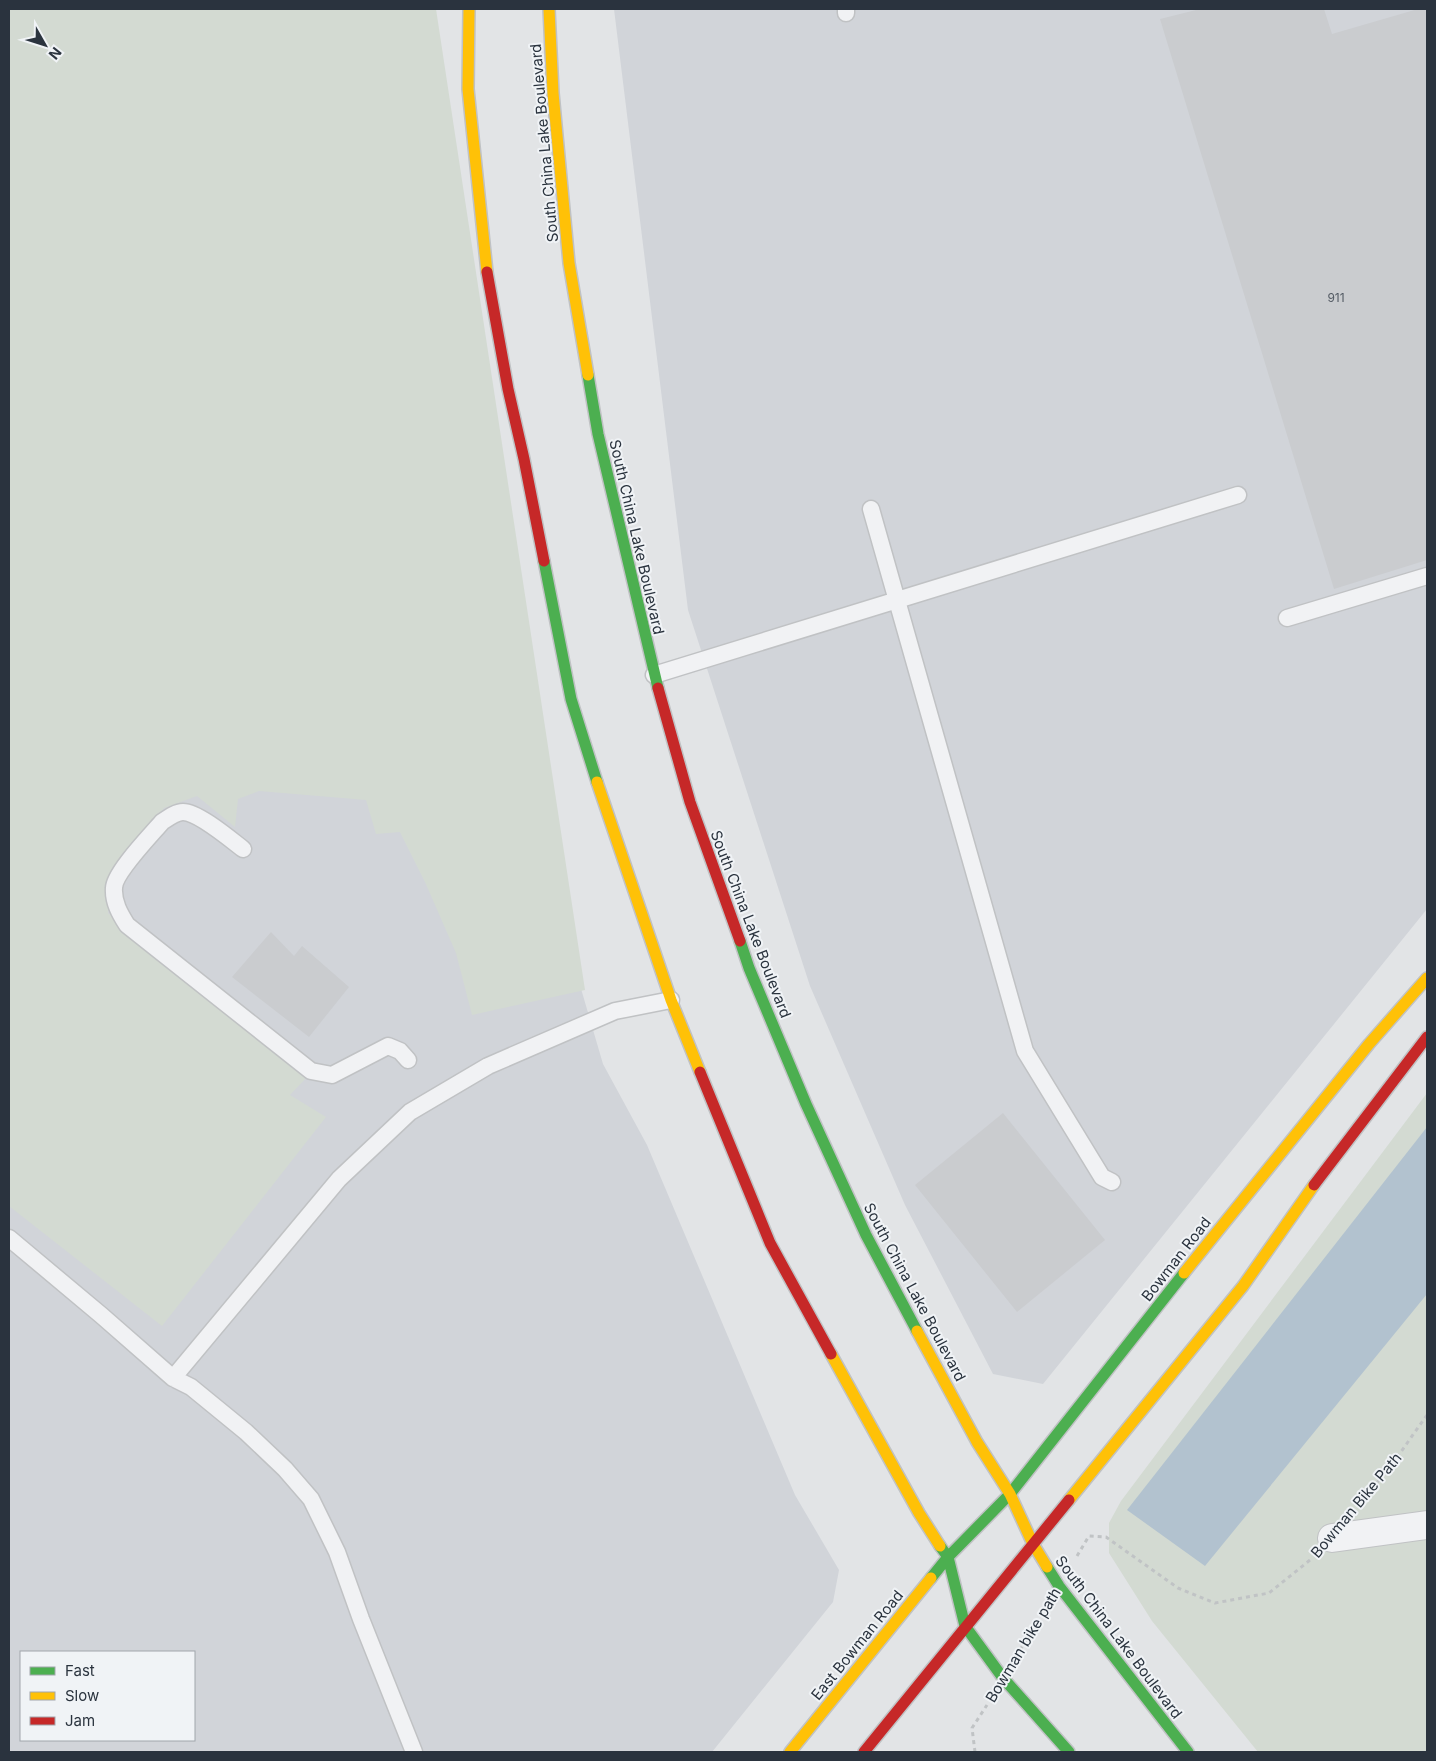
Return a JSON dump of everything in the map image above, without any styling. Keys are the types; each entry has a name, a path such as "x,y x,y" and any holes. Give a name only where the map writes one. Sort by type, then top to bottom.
{"main road":[{"path":"469,9 468,89 488,280 508,389 524,459 572,699 612,828 671,1000 770,1243 919,1514 948,1557 965,1626 1004,1678 1070,1752"},
{"name":"South China Lake Boulevard","path":"549,9 553,93 569,263 598,434 654,675 690,802 749,968 806,1104 866,1235 977,1442 1010,1494 1033,1544 1059,1586 1188,1752"},
{"name":"Bowman Road","path":"948,1557 1010,1494 1223,1223 1369,1044 1427,978"},
{"path":"864,1752 1243,1286 1329,1165 1427,1037"},
{"name":"East Bowman Road","path":"790,1752 948,1557"}],"street":[{"path":"1332,1538 1427,1525"}],"lane":[{"path":"654,675 1238,495"},
{"path":"871,510 1025,1051 1102,1177 1112,1182"},
{"path":"1287,618 1427,576"},
{"path":"243,848 195,814 183,812 172,815 162,822 118,874 113,886 119,912 127,925 311,1071 332,1075 388,1046 400,1052 408,1060"},
{"path":"173,1378 339,1179 410,1112 488,1066 615,1011 671,1000"},
{"path":"9,1238 173,1378 190,1387 246,1432 285,1469 311,1499 337,1552 361,1619 414,1752"}],"path":[{"name":"Bowman Bike Path","path":"1089,1536 1106,1537 1178,1588 1215,1603 1269,1593 1322,1550 1393,1463 1427,1415"},
{"name":"Bowman bike path","path":"975,1752 972,1728 1089,1536"}],"shaded area":[{"path":"9,9 436,9 585,990 472,1015 456,953 425,882 400,832 376,834 366,800 259,791 238,799 235,827 197,796 164,808 113,874 108,913 308,1076 290,1095 326,1117 162,1326 9,1206"},
{"path":"614,9 1427,9 1427,909 1043,1384 993,1374 905,1205 810,986 688,610"},
{"path":"327,453 570,951 603,1064 647,1145 795,1495 839,1570 833,1602 712,1752 9,1752 9,841"},
{"path":"1427,1093 1427,1752 1258,1752 1152,1621 1109,1553 1109,1523 1121,1501"}],"water":[{"path":"1427,1127 1427,1294 1205,1566 1127,1510"}],"building":[{"path":"1200,9 1324,9 1332,34 1418,9 1427,9 1427,560 1334,589 1160,19"},
{"path":"271,932 294,956 302,946 349,987 309,1037 232,977"},
{"path":"1003,1113 1105,1240 1017,1312 915,1185"}],"traffic: fast":[{"path":"588,375 598,434 658,688"},
{"path":"544,561 571,699 597,782"},
{"path":"740,941 749,968 806,1104 866,1235 917,1331"},
{"path":"931,1578 948,1557 1010,1494 1184,1273"},
{"path":"940,1546 948,1557 965,1626 1003,1678 1069,1752"},
{"path":"1047,1567 1059,1586 1188,1752"}],"traffic: slow":[{"path":"469,9 468,89 487,272"},
{"path":"549,9 553,93 569,263 588,375"},
{"path":"597,782 671,1000 700,1072"},
{"path":"1184,1273 1369,1044 1427,978"},
{"path":"1069,1500 1243,1286 1314,1185"},
{"path":"917,1331 977,1442 1010,1494 1033,1544 1047,1567"},
{"path":"831,1354 919,1513 940,1546"},
{"path":"790,1752 931,1578"}],"traffic: jam":[{"path":"487,272 508,389 544,561"},
{"path":"658,688 690,802 740,941"},
{"path":"1314,1185 1427,1037"},
{"path":"700,1072 770,1243 831,1354"},
{"path":"864,1752 1069,1500"}]}
